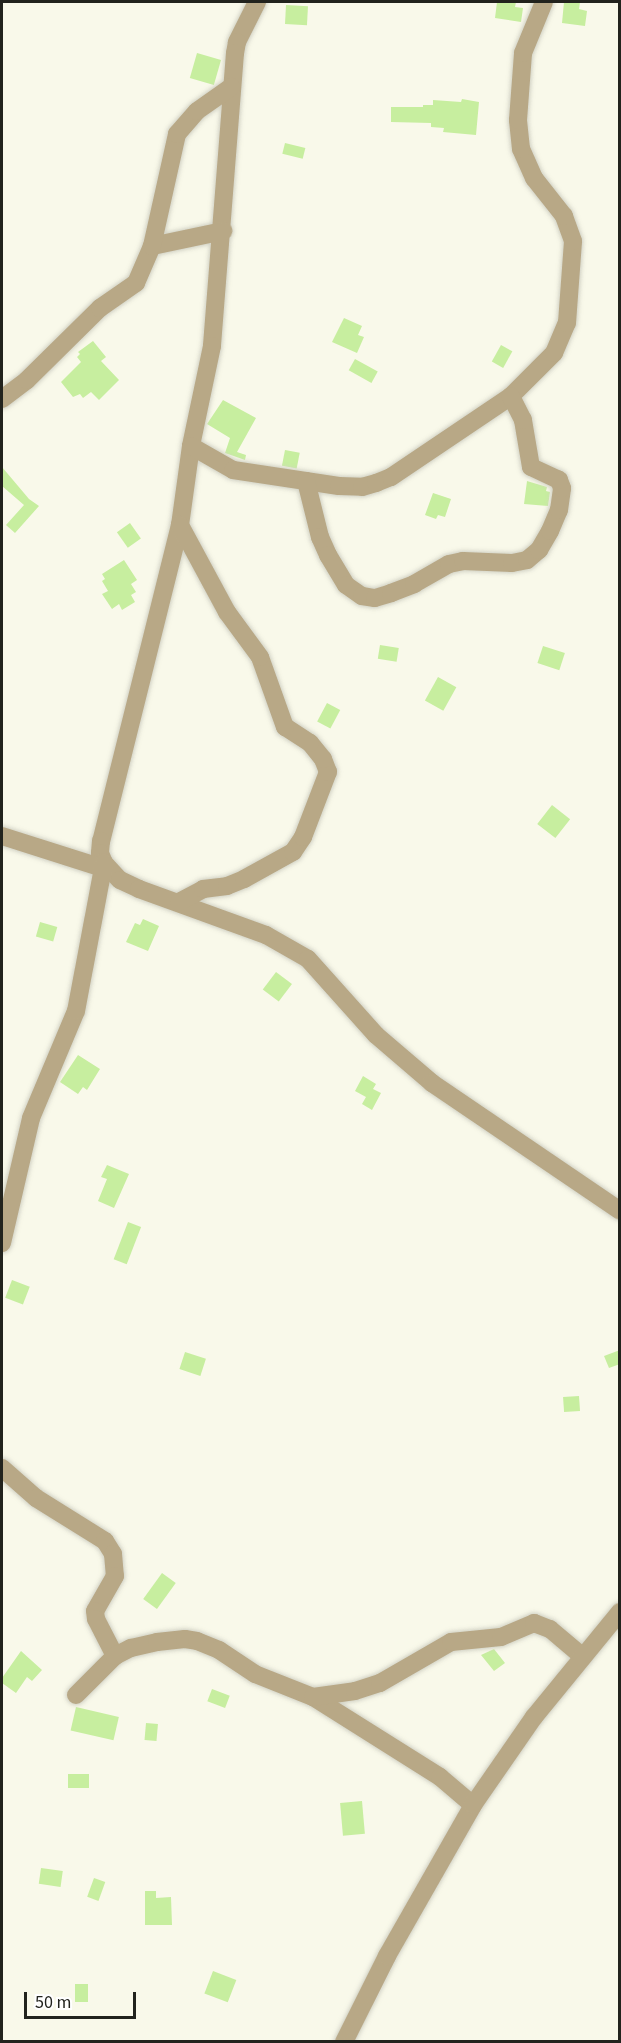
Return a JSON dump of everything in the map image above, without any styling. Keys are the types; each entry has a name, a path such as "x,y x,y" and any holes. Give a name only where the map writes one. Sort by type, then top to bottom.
{"street":[{"path":"2,1243 31,1118 76,1011 103,866 101,841 180,525 191,446 212,345 223,231 231,87 237,42 257,2"},
{"path":"191,446 233,470 306,482 362,487 383,480 511,396 554,352 567,323 573,241 564,216 534,178 521,148 518,120 523,53 544,2"},
{"path":"2,399 27,380 100,308 136,283 152,246 177,134 197,111 231,87"},
{"path":"152,246 223,231"},
{"path":"306,482 320,537 328,555 346,585 362,596 375,598 391,593 414,584 449,564 463,561 512,563 528,560 539,550 550,531 559,510 562,488 559,480 531,467 524,420 511,396"},
{"path":"179,902 204,889 227,886 244,879 293,852 303,837 328,772 323,759 310,743 285,727 260,657 227,612 180,525"},
{"path":"2,836 103,866 120,880 266,935 308,959 376,1035 432,1083 620,1211"},
{"path":"2,1468 36,1498 105,1541 113,1554 114,1576 95,1611 96,1619 115,1656"},
{"path":"344,2042 387,1956 473,1805 534,1717 620,1612"},
{"path":"313,1697 355,1691 380,1683 451,1642 501,1637 534,1623 550,1629 582,1656"},
{"path":"76,1695 115,1656 144,1644 185,1639 197,1641 219,1650 255,1674 313,1697 440,1777 473,1805"}],"building":[{"path":"497,2 516,2 515,7 523,8 521,22 495,18"},
{"path":"564,2 580,2 579,9 587,11 585,26 562,23"},
{"path":"286,5 308,6 307,25 285,24"},
{"path":"197,53 221,60 214,85 190,78"},
{"path":"462,99 479,102 476,135 443,132 444,128 431,127 431,123 391,122 391,107 423,107 423,105 433,105 433,100 461,102"},
{"path":"285,143 305,148 303,159 282,154"},
{"path":"344,318 362,326 358,335 364,337 357,353 332,342"},
{"path":"93,341 106,357 101,361 119,380 99,400 91,392 83,398 80,394 73,397 61,382 81,362 77,357 80,354 78,352"},
{"path":"501,345 512,351 503,368 492,362"},
{"path":"355,359 378,372 371,383 349,370"},
{"path":"223,400 256,418 237,452 246,455 245,460 225,453 230,438 207,424"},
{"path":"285,450 300,453 297,469 282,466"},
{"path":"2,467 29,499 39,506 15,533 6,525 24,505 2,486"},
{"path":"527,481 547,487 546,491 550,492 548,506 524,504"},
{"path":"433,493 451,499 445,517 438,515 436,519 425,515"},
{"path":"130,523 141,539 128,548 117,532"},
{"path":"124,560 137,580 131,584 136,592 131,595 135,602 122,610 119,604 112,609 102,594 108,591 102,581 105,579 102,574"},
{"path":"380,645 399,648 397,662 378,659"},
{"path":"543,646 565,653 559,670 537,663"},
{"path":"438,677 456,687 443,711 425,701"},
{"path":"327,703 340,710 330,729 317,722"},
{"path":"552,805 570,819 555,838 537,824"},
{"path":"143,919 159,926 148,951 126,942 135,923 140,925"},
{"path":"40,922 57,927 53,941 36,936"},
{"path":"276,972 292,984 279,1002 263,990"},
{"path":"78,1055 100,1069 87,1090 83,1087 78,1094 60,1082"},
{"path":"363,1076 376,1084 373,1089 381,1093 372,1110 362,1104 366,1097 355,1091"},
{"path":"107,1165 129,1174 114,1208 98,1201 107,1179 101,1177"},
{"path":"128,1222 141,1227 127,1264 114,1259"},
{"path":"12,1280 30,1287 23,1305 5,1298"},
{"path":"620,1350 620,1364 609,1368 604,1356"},
{"path":"185,1352 206,1359 200,1376 179,1369"},
{"path":"579,1396 580,1411 564,1412 563,1397"},
{"path":"162,1573 176,1583 157,1609 143,1599"},
{"path":"494,1649 505,1663 494,1671 481,1655"},
{"path":"21,1651 42,1670 32,1681 27,1677 16,1693 2,1683 2,1678"},
{"path":"212,1689 230,1696 225,1708 207,1701"},
{"path":"76,1707 119,1717 113,1740 71,1730"},
{"path":"146,1723 158,1724 156,1741 145,1740"},
{"path":"68,1774 89,1774 89,1788 68,1788"},
{"path":"362,1801 365,1834 343,1836 340,1803"},
{"path":"41,1868 63,1871 61,1887 39,1884"},
{"path":"94,1878 105,1882 98,1901 87,1897"},
{"path":"145,1891 156,1891 156,1898 171,1897 172,1925 145,1925"},
{"path":"213,1971 236,1980 228,2002 204,1993"},
{"path":"75,1984 88,1984 88,2002 75,2002"}]}
